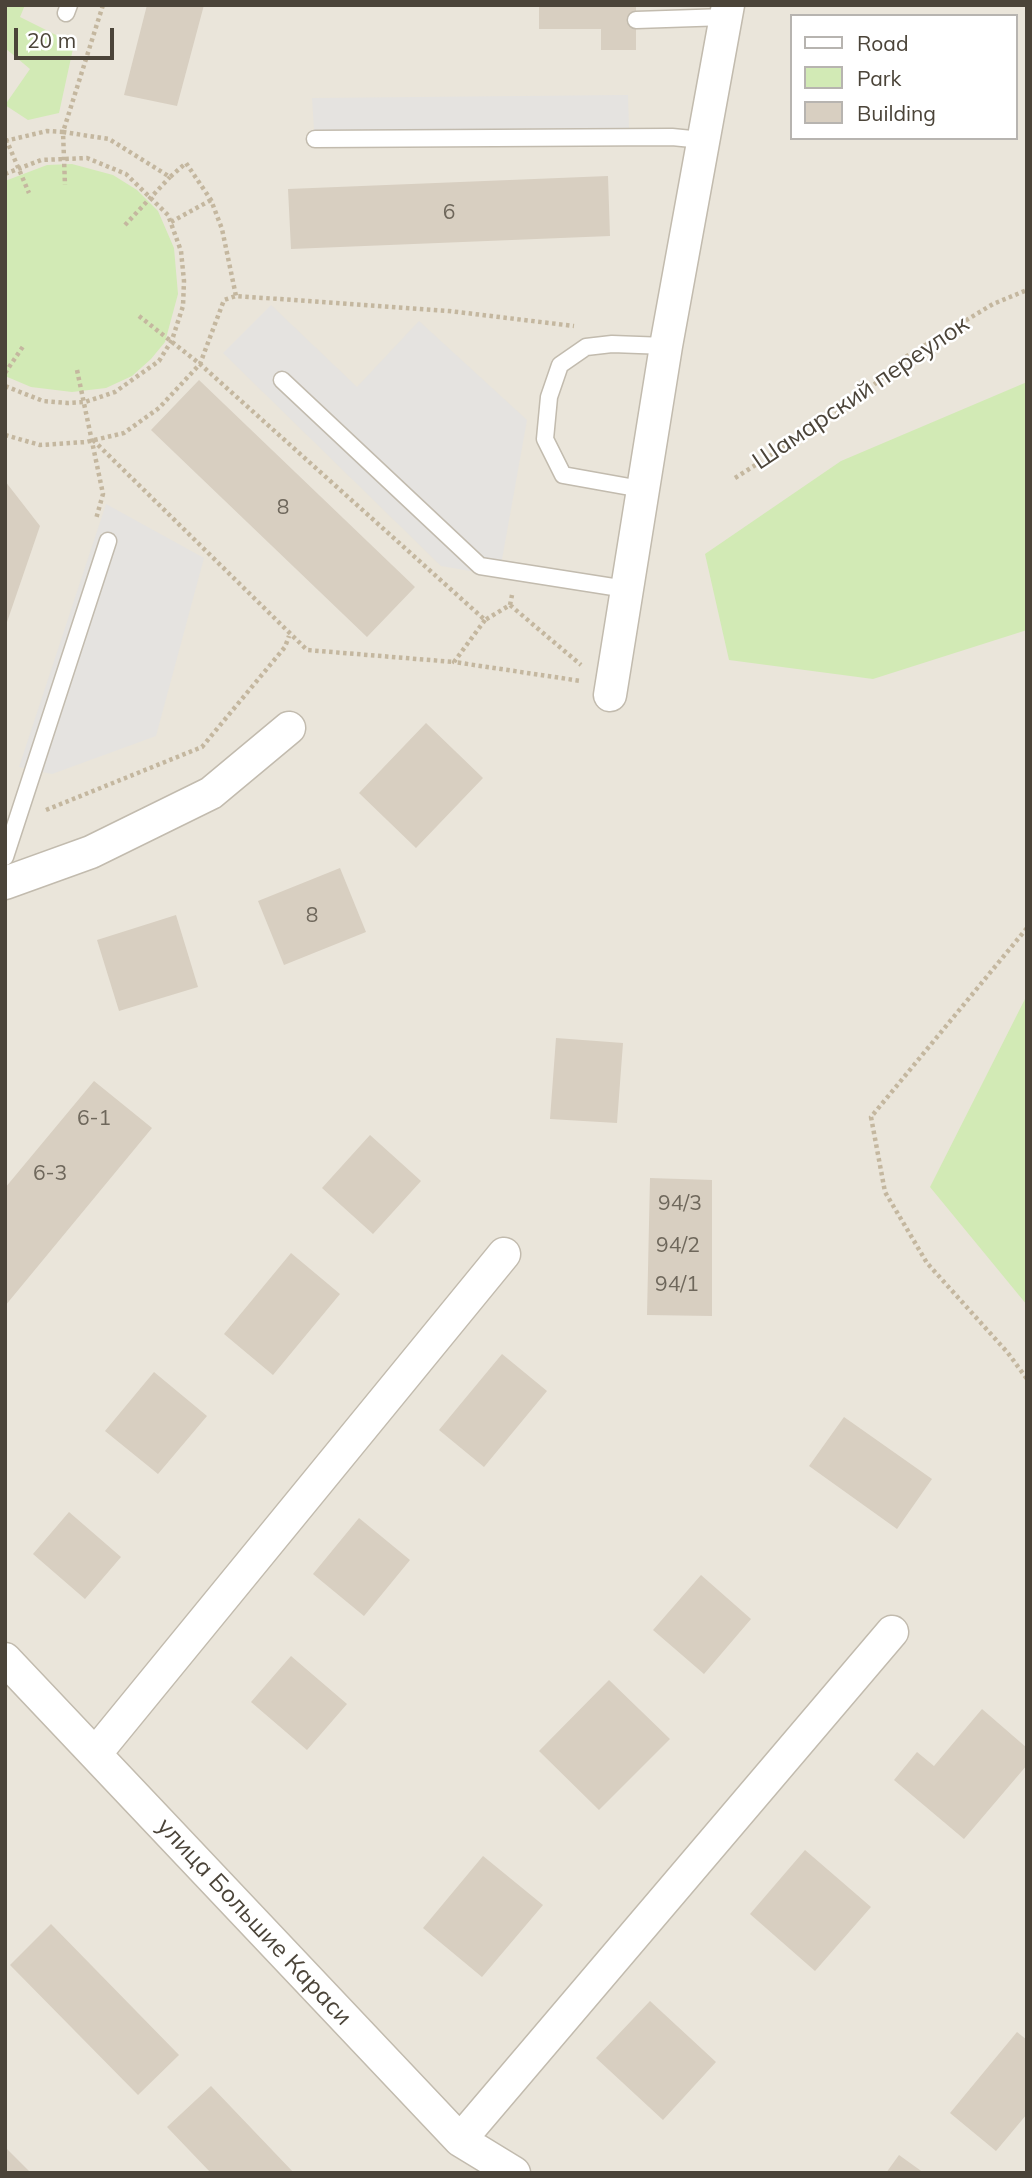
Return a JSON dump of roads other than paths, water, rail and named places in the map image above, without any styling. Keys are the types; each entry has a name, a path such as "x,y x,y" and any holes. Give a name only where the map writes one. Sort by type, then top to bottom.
{"street":[{"path":"600,689 626,589 641,489 727,11"},
{"path":"5,883 91,852 211,793 289,727"},
{"path":"95,1754 504,1254"},
{"path":"460,2140 892,1632"},
{"name":"улица Большие Караси","path":"5,1659 460,2140 514,2173"}],"lane":[{"path":"636,20 727,11"},
{"path":"315,139 672,137 702,140"},
{"path":"641,489 564,475 545,439 549,397 560,365 586,347 612,344 666,346"},
{"path":"282,380 480,566 626,589"},
{"path":"5,857 108,541"}]}
